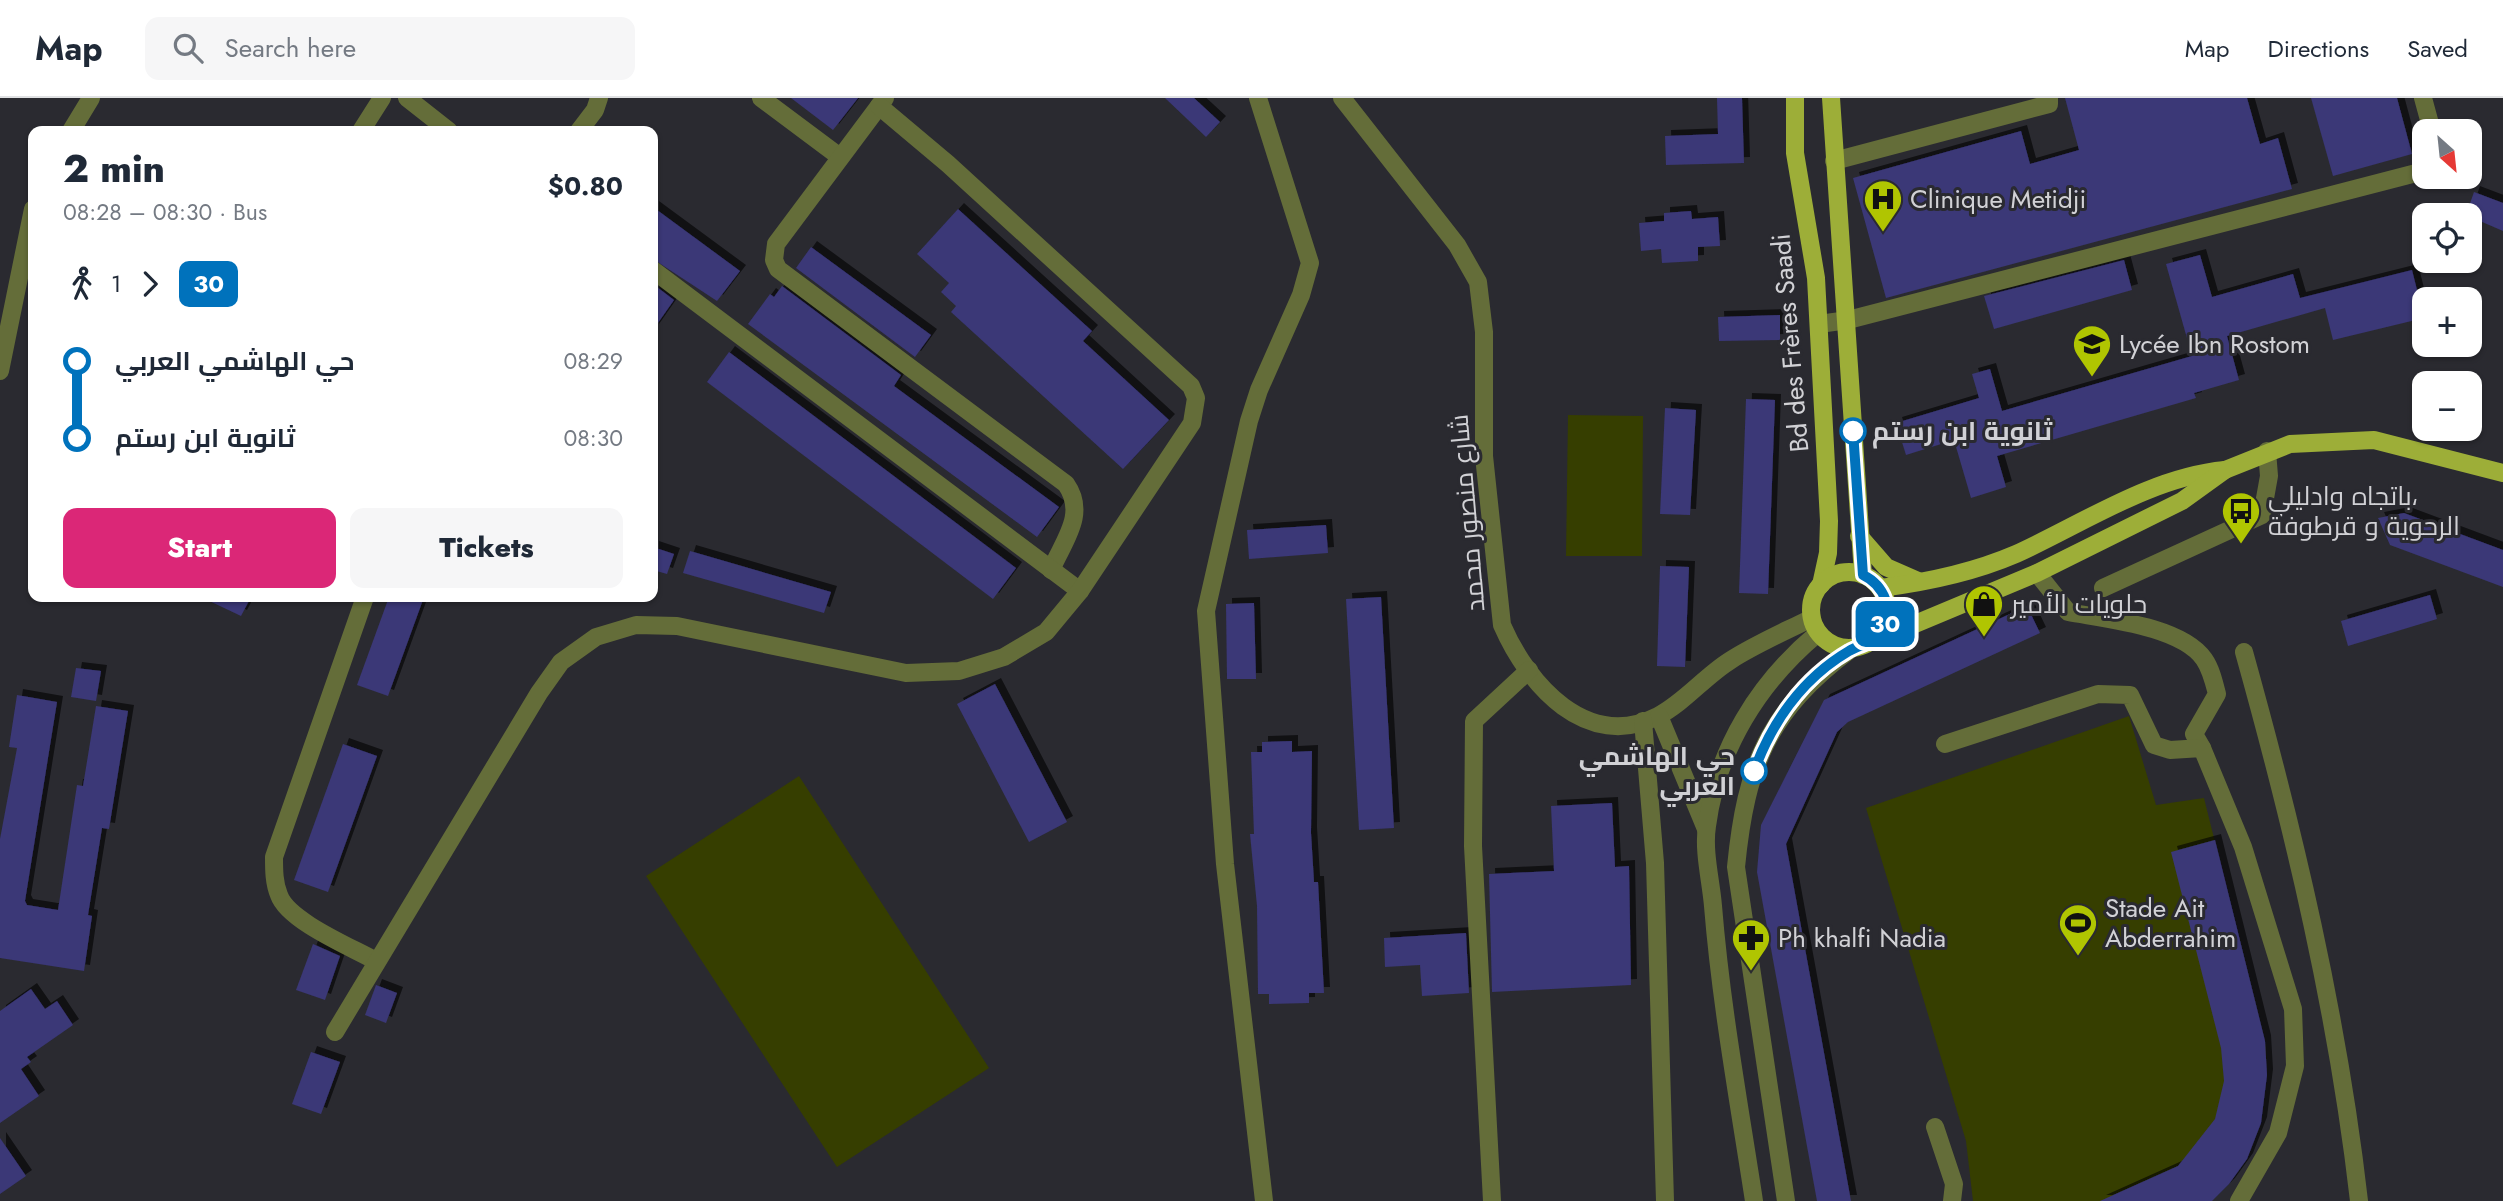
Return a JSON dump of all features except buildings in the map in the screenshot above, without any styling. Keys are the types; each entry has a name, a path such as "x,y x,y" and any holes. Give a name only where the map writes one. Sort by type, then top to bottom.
{"main road":[{"name":"Bd des Frères Saadi","path":"1795,98 1795,153 1816,278 1819,324 1829,521 1828,553 1821,585"},
{"name":"Bd des Frères Saadi","path":"1831,98 1863,575"},
{"path":"1872,642 1886,621 1888,608 1881,588 1863,575 1840,573 1821,585 1811,606 1815,626 1838,647 1851,649 1872,642 2037,573 2182,501 2225,470 2290,444 2374,440 2503,473"},
{"path":"1881,588 1955,576 2013,555 2171,481 2225,470"},
{"path":"1859,536 1886,567 1925,582"}],"street":[{"path":"75,126 91,98"},
{"path":"364,126 382,98"},
{"path":"407,98 443,126"},
{"path":"583,126 595,110 599,98"},
{"path":"761,98 840,157"},
{"path":"1258,98 1310,263 1301,295 1259,390 1249,421 1206,611 1225,864 1264,1201"},
{"name":"شارع منصور محمد","path":"1342,98 1457,245 1478,282 1484,331 1483,456 1502,625 1513,651 1555,701 1577,718 1607,726 1651,718 1730,661 1815,626"},
{"path":"1834,161 2049,104 2049,98"},
{"path":"2423,98 2428,119"},
{"path":"335,1032 539,693 561,662 596,637 636,625 677,626 906,673 959,671 1004,657 1046,632 1080,591 1192,423 1196,398 1191,386 881,102 776,244 774,260 778,269 1066,484 1074,496 1075,516 1051,570"},
{"path":"1819,324 1847,320 2412,173"},
{"path":"0,371 28,234"},
{"path":"658,274 1080,591"},
{"path":"2103,588 2262,515 2269,476 2267,451"},
{"path":"2037,573 2068,612 2143,626 2184,641 2203,657 2217,694 2194,734 2243,847 2293,1009 2295,1066 2278,1133 2239,1201"},
{"path":"363,602 274,857 274,874 279,897 290,912 376,961"},
{"path":"1754,1201 1718,975 1706,829 1720,772 1747,714 1815,626"},
{"path":"1786,1201 1736,867 1741,819 1753,774 1778,718 1816,675 1851,649"},
{"path":"2244,652 2273,757 2307,907 2350,1125 2359,1201"},
{"path":"1492,1201 1473,846 1474,721 1529,670"},
{"path":"1945,744 2098,694 2130,695 2154,745 2170,750 2202,748"},
{"path":"1651,718 1706,829"},
{"path":"1651,718 1665,1201"},
{"path":"1935,1126 1954,1184 1952,1201"}],"green space":[{"path":"1568,415 1643,416 1642,556 1566,556"},
{"name":"Stade Ait Abderrahim","path":"2129,716 2156,805 2204,798 2266,1047 2265,1090 2256,1131 2239,1168 2211,1201 1973,1201 1966,1141 1866,808"},
{"path":"799,776 989,1068 837,1167 646,876"}],"bus line":[{"name":"30","path":"1754,771 1778,718 1816,675 1851,649 1872,642 1886,621 1888,608 1885,596 1876,582 1863,575 1853,431"}],"place":[{"name":"Clinique Metidji","path":"1883,233"},
{"name":"Lycée Ibn Rostom","path":"2092,378"},
{"name":"ثانوية ابن رستم","path":"1853,431"},
{"name":"باتجاه وادليلي، الرحوية و قرطوفة","path":"2241,545"},
{"name":"حلويات الأمير","path":"1984,638"},
{"name":"حي الهاشمي العربي","path":"1754,771"},
{"name":"Stade Ait Abderrahim","path":"2078,957"},
{"name":"Ph khalfi Nadia","path":"1751,972"}]}
